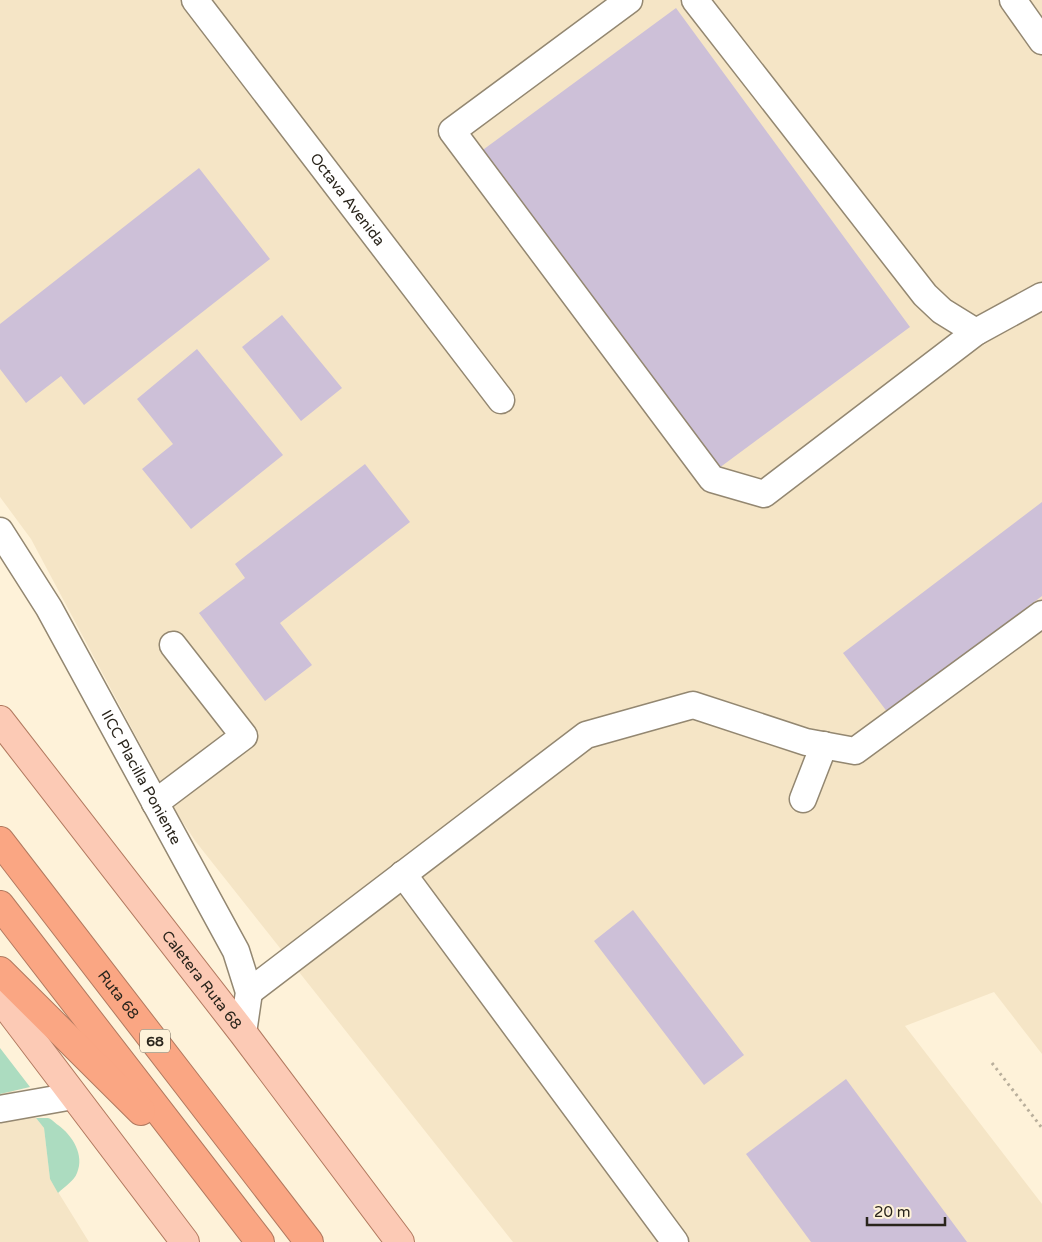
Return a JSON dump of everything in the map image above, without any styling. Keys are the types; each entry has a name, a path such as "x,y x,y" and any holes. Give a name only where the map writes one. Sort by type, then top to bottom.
{"highway":[{"name":"Ruta 68","path":"0,841 309,1242"},
{"name":"68","path":"0,904 260,1242"},
{"path":"0,971 219,1189"}],"main road":[{"name":"Caletera Ruta 68","path":"0,720 243,1034 400,1242"},
{"path":"0,998 185,1242"}],"street":[{"name":"Octava Avenida","path":"195,0 501,400"},
{"path":"629,0 452,131 712,480 764,494 976,332 1042,296"},
{"path":"695,0 925,295 942,311 976,332"},
{"path":"1013,0 1042,42"},
{"name":"IICC Placilla Poniente","path":"0,531 49,608 236,951 249,992 243,1034"},
{"path":"249,992 586,735 693,705 806,742 855,750 1042,614"},
{"path":"155,803 244,736 173,645"},
{"path":"804,799 824,745"},
{"path":"403,874 676,1242"},
{"path":"0,1109 73,1096"}],"path":[{"path":"992,1063 1042,1128"}],"shaded area":[{"path":"0,0 1042,0 1042,1054 994,992 905,1026 1042,1204 1042,1242 513,1242 196,842 178,815 31,539 0,497"},
{"path":"0,1073 44,1128 50,1179 89,1242 0,1242"}],"green space":[{"path":"0,1048 30,1087 0,1094"},
{"path":"36,1118 48,1118 53,1121 68,1134 76,1146 79,1166 76,1176 58,1193 50,1179 44,1128"}],"building":[{"path":"676,8 910,327 715,471 480,152"},
{"path":"199,168 270,259 84,405 61,376 26,403 0,369 0,324"},
{"path":"282,315 342,388 301,421 242,347"},
{"path":"197,349 283,455 191,529 142,469 173,444 137,399"},
{"path":"365,464 410,522 280,623 312,665 265,701 199,613 245,578 235,564"},
{"path":"1042,502 1042,596 888,713 843,653"},
{"path":"633,910 744,1055 704,1085 594,941"},
{"path":"846,1079 967,1242 811,1242 746,1154"}]}
